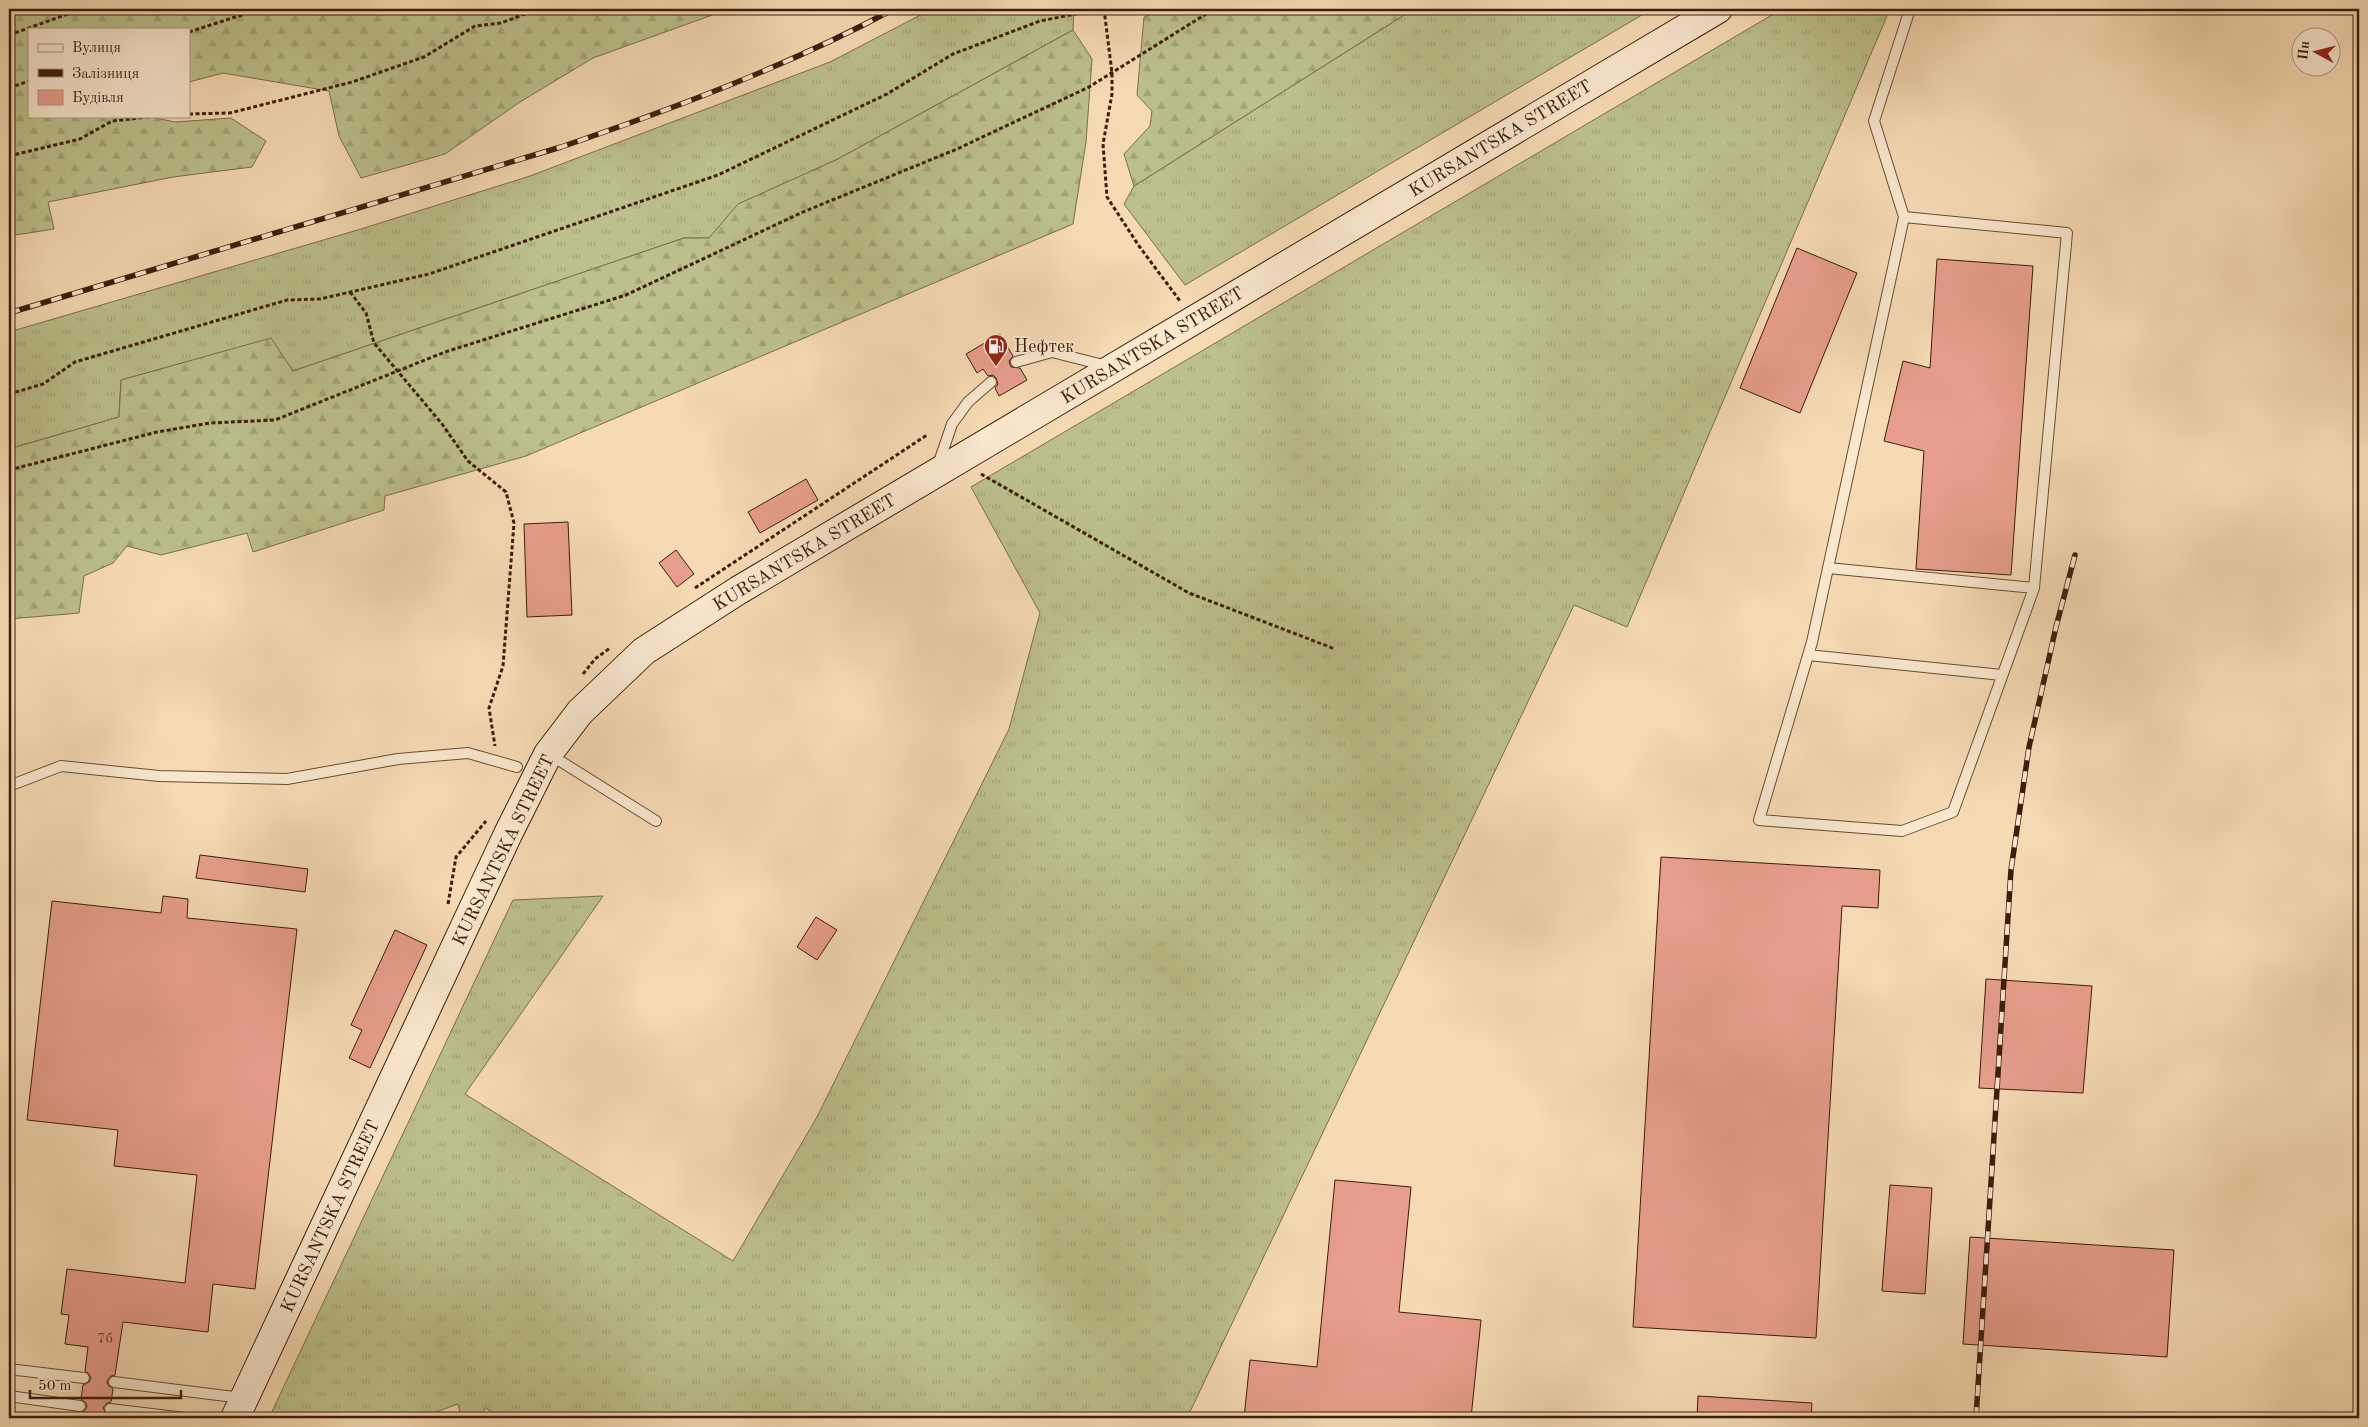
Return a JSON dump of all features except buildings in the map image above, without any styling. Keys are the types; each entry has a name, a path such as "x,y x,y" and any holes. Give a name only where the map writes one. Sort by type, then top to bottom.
{"street":[{"name":"KURSANTSKA STREET","path":"240,1408 508,834 548,754 580,712 644,651 739,590 1718,9"}],"lane":[{"path":"1904,217 2067,232 2034,588 1953,812 1902,831 1760,820 1808,654 1904,217 1874,121 1910,9"},
{"path":"1016,362 1052,352 1113,368"},
{"path":"946,467 952,424 968,402 991,382"},
{"path":"1828,568 2034,588"},
{"path":"1808,654 2002,675"},
{"path":"9,786 61,766 159,776 287,780 398,759 468,753 517,767"},
{"path":"548,754 656,821"},
{"path":"9,1371 17,1370 84,1378"},
{"path":"114,1382 240,1408"},
{"path":"9,1396 80,1406"},
{"path":"110,1409 185,1418"}],"path":[{"path":"29,28 82,9"},
{"path":"190,32 260,9"},
{"path":"190,114 230,113 352,82 424,57 475,26 501,23 538,9"},
{"path":"9,394 43,384 76,362 287,300 320,298 429,274 718,175 887,94 953,54 1040,21 1102,9 1112,73 1112,94 1103,144 1107,197 1138,246 1194,320"},
{"path":"9,470 157,432 210,423 275,420 446,352 626,296 803,212 957,149 1089,87 1214,9"},
{"path":"9,35 28,28"},
{"path":"9,88 28,81"},
{"path":"9,156 80,139 112,121 138,118"},
{"path":"350,292 366,312 374,343 442,424 468,461 506,492 514,523 503,666 489,708 497,761"},
{"path":"946,467 1189,593 1336,649"}],"green space":[{"path":"9,9 729,9 593,58 520,102 445,154 361,178 339,136 329,91 223,73 190,82 190,28 28,28 28,118 156,118 175,122 231,118 266,141 252,167 173,177 48,202 54,229 9,236"},
{"path":"932,9 1074,9 1073,30 838,159 739,204 709,238 684,238 293,371 271,339 121,380 119,417 9,449 9,332 361,229 530,176 830,62"},
{"path":"1162,9 1408,9 1409,12 1134,186 1124,154 1150,126 1152,111 1137,95 1144,17"},
{"path":"1408,9 1652,9 1185,285 1124,204 1134,186 1409,12"},
{"path":"1782,9 1890,9 1627,627 1574,605 1187,1418 504,1418 485,1408 482,1418 461,1418 458,1404 436,1412 439,1418 269,1418 513,900 603,896 465,1094 733,1261 817,1117 1009,729 1040,613 971,487"},
{"path":"1073,30 1092,59 1086,142 1073,224 526,456 385,496 384,510 253,552 247,533 161,555 127,546 113,563 84,576 79,613 9,619 9,449 119,417 121,380 271,338 293,371 684,238 709,238 738,204 838,159"}],"railway":[{"path":"9,313 561,147 730,85 813,49 894,9"},
{"path":"1976,1418 2011,870 2029,747 2056,627 2075,555"}],"place":[{"name":"Нефтек","path":"996,367"}]}
